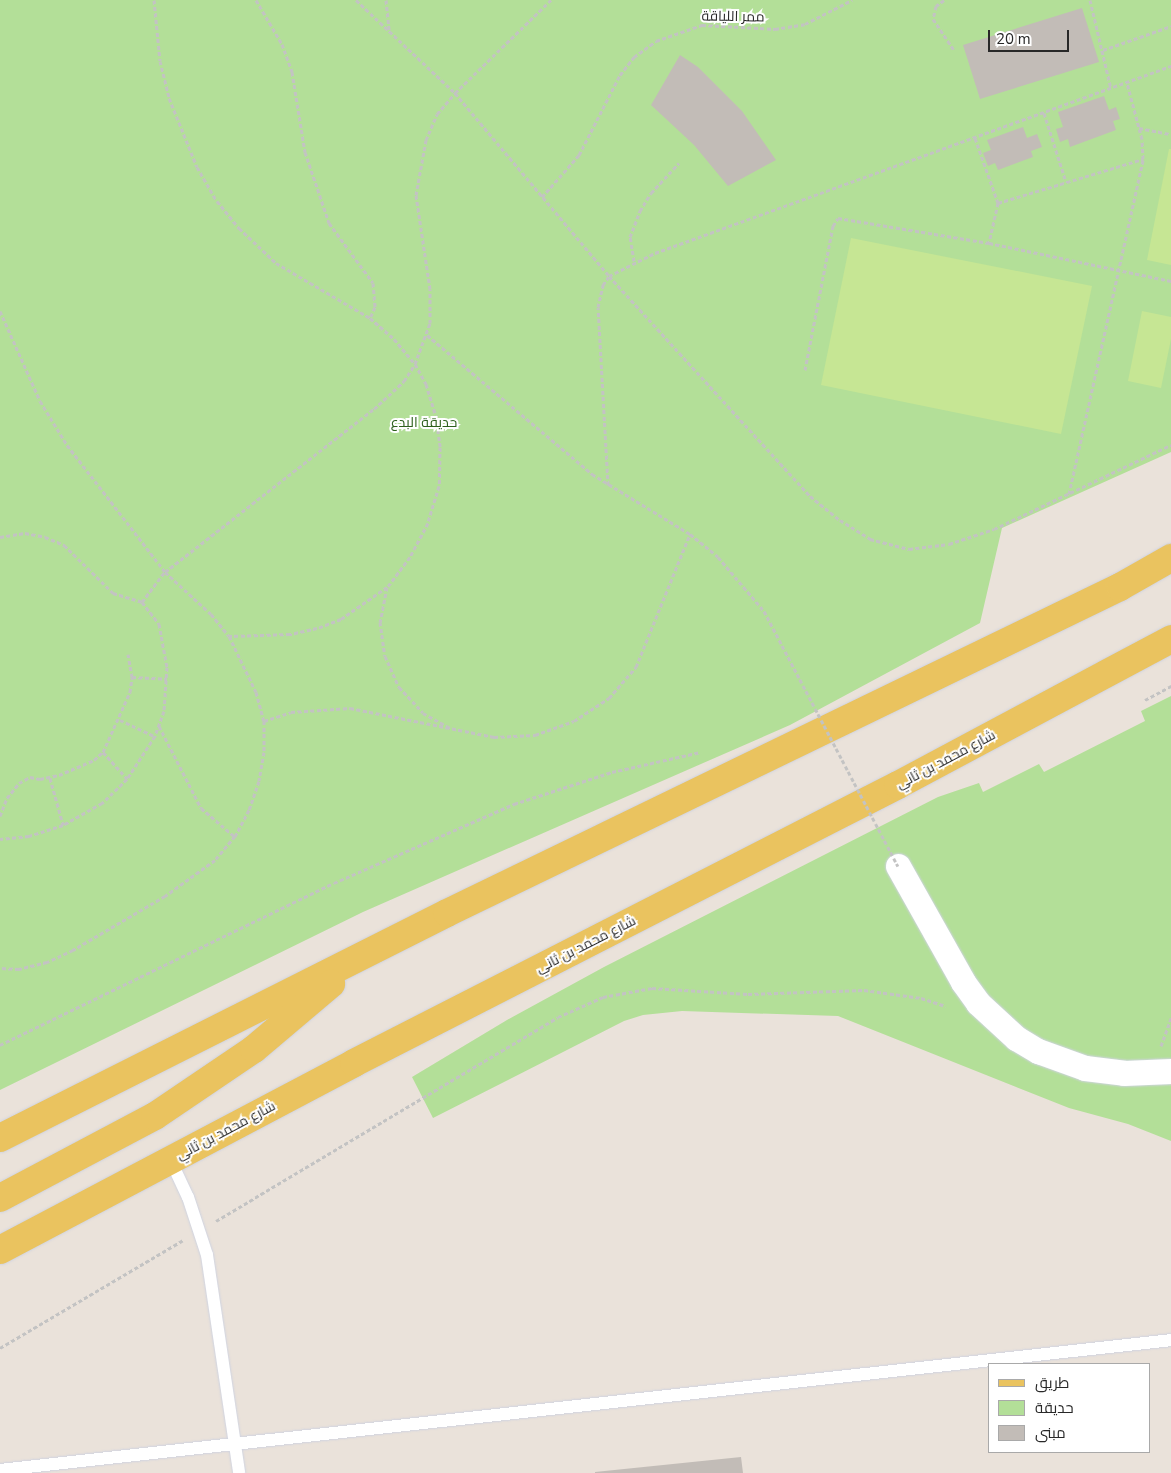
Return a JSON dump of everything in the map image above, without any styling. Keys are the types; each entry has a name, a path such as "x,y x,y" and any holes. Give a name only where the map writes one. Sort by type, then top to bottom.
{"main road":[{"path":"0,1138 371,952 1120,587 1171,558"},
{"name":"شارع محمد بن ثاني","path":"0,1250 354,1063 898,786 1171,639"},
{"path":"0,1198 154,1116 201,1086 254,1049 371,952"}],"street":[{"path":"898,866 978,1003 1016,1038 1061,1061 1115,1073 1171,1071"}],"lane":[{"path":"171,1161 200,1230 207,1255 239,1473"},
{"path":"0,1470 1171,1340"}],"path":[{"path":"154,0 160,61 169,98 197,167 217,201 239,228 276,263 370,318 415,364 436,417 440,447 439,486 428,523 410,557 386,587 342,619 317,628 290,634 229,636"},
{"path":"256,0 282,44 292,72 306,152 329,223 373,283 375,307 370,318"},
{"path":"356,0 455,93 609,276 810,496 840,520 870,539 909,548 949,544 994,528 1171,445"},
{"path":"386,0 389,30"},
{"path":"142,602 165,572 374,409 404,381 415,364 427,336 430,289 416,195 418,167 437,114 455,93 551,0"},
{"name":"ممر اللياقة","path":"542,197 579,155 620,75 634,57 656,41 702,25 775,29 805,24 852,0"},
{"path":"944,0 936,6 933,19 954,50"},
{"path":"1090,0 1111,89"},
{"path":"1102,50 1171,26"},
{"path":"608,485 598,307 599,295 609,276 634,261 1171,66"},
{"path":"1069,494 1143,159 1139,128 1127,83"},
{"path":"1044,113 1066,182"},
{"path":"1139,128 1171,134"},
{"path":"975,138 998,203 989,243"},
{"path":"998,203 1143,159"},
{"path":"634,261 630,237 640,211 655,188 679,164"},
{"path":"805,370 833,226 838,218 989,243 1118,272 1171,281"},
{"path":"0,311 37,393 67,445 165,572 211,614 229,636 256,692 264,721 264,752 259,781 249,810 234,836 215,860 190,879 73,950 47,962 18,969 0,968"},
{"path":"427,336 608,485 690,534 718,557 764,611 898,866"},
{"path":"0,537 26,533 45,536 64,545 112,592 142,602 159,624 167,679 159,725 155,736 127,779 102,803 63,825 29,836 0,839"},
{"path":"264,721 291,712 350,708 494,738 535,735 574,721 609,698 636,667 690,534"},
{"path":"386,587 380,622 385,656 399,687 423,713 453,730"},
{"path":"0,816 1,806 19,783 30,777 50,778 81,766 103,752 120,720 130,692 132,676 128,654"},
{"path":"132,676 167,679"},
{"path":"1145,700 1171,686"},
{"path":"120,720 155,736"},
{"path":"159,725 201,808 234,836"},
{"path":"103,752 127,779"},
{"path":"0,1045 334,883 514,804 612,772 701,752"},
{"path":"50,778 63,825"},
{"path":"0,1348 558,1017 602,997 660,988 748,994 864,990 921,998 957,1009 978,1003"}],"green space":[{"name":"حديقة البدع","path":"0,0 1171,0 1171,452 1002,528 980,623 790,725 363,912 0,1090"},
{"path":"1169,149 1171,149 1171,265 1147,260"},
{"path":"851,238 1092,286 1061,434 821,385"},
{"path":"1142,311 1171,317 1171,339 1161,388 1128,381"},
{"path":"1171,696 1171,1141 1128,1124 1069,1108 838,1016 682,1011 643,1015 624,1021 433,1118 412,1077 507,1020 604,967 938,797 979,783 983,792 1039,764 1044,772 1145,721 1141,711"}],"building":[{"path":"1082,8 1099,62 980,99 963,45"},
{"path":"680,55 698,67 742,111 776,160 728,186 694,145 651,105"},
{"path":"1104,96 1109,110 1116,107 1120,119 1113,121 1116,130 1070,147 1068,139 1060,142 1056,129 1063,127 1058,112"},
{"path":"1023,127 1027,138 1037,134 1042,147 1031,151 1033,157 998,170 995,163 988,166 983,153 991,150 987,140"},
{"path":"741,1457 743,1473 595,1473 595,1472"}]}
